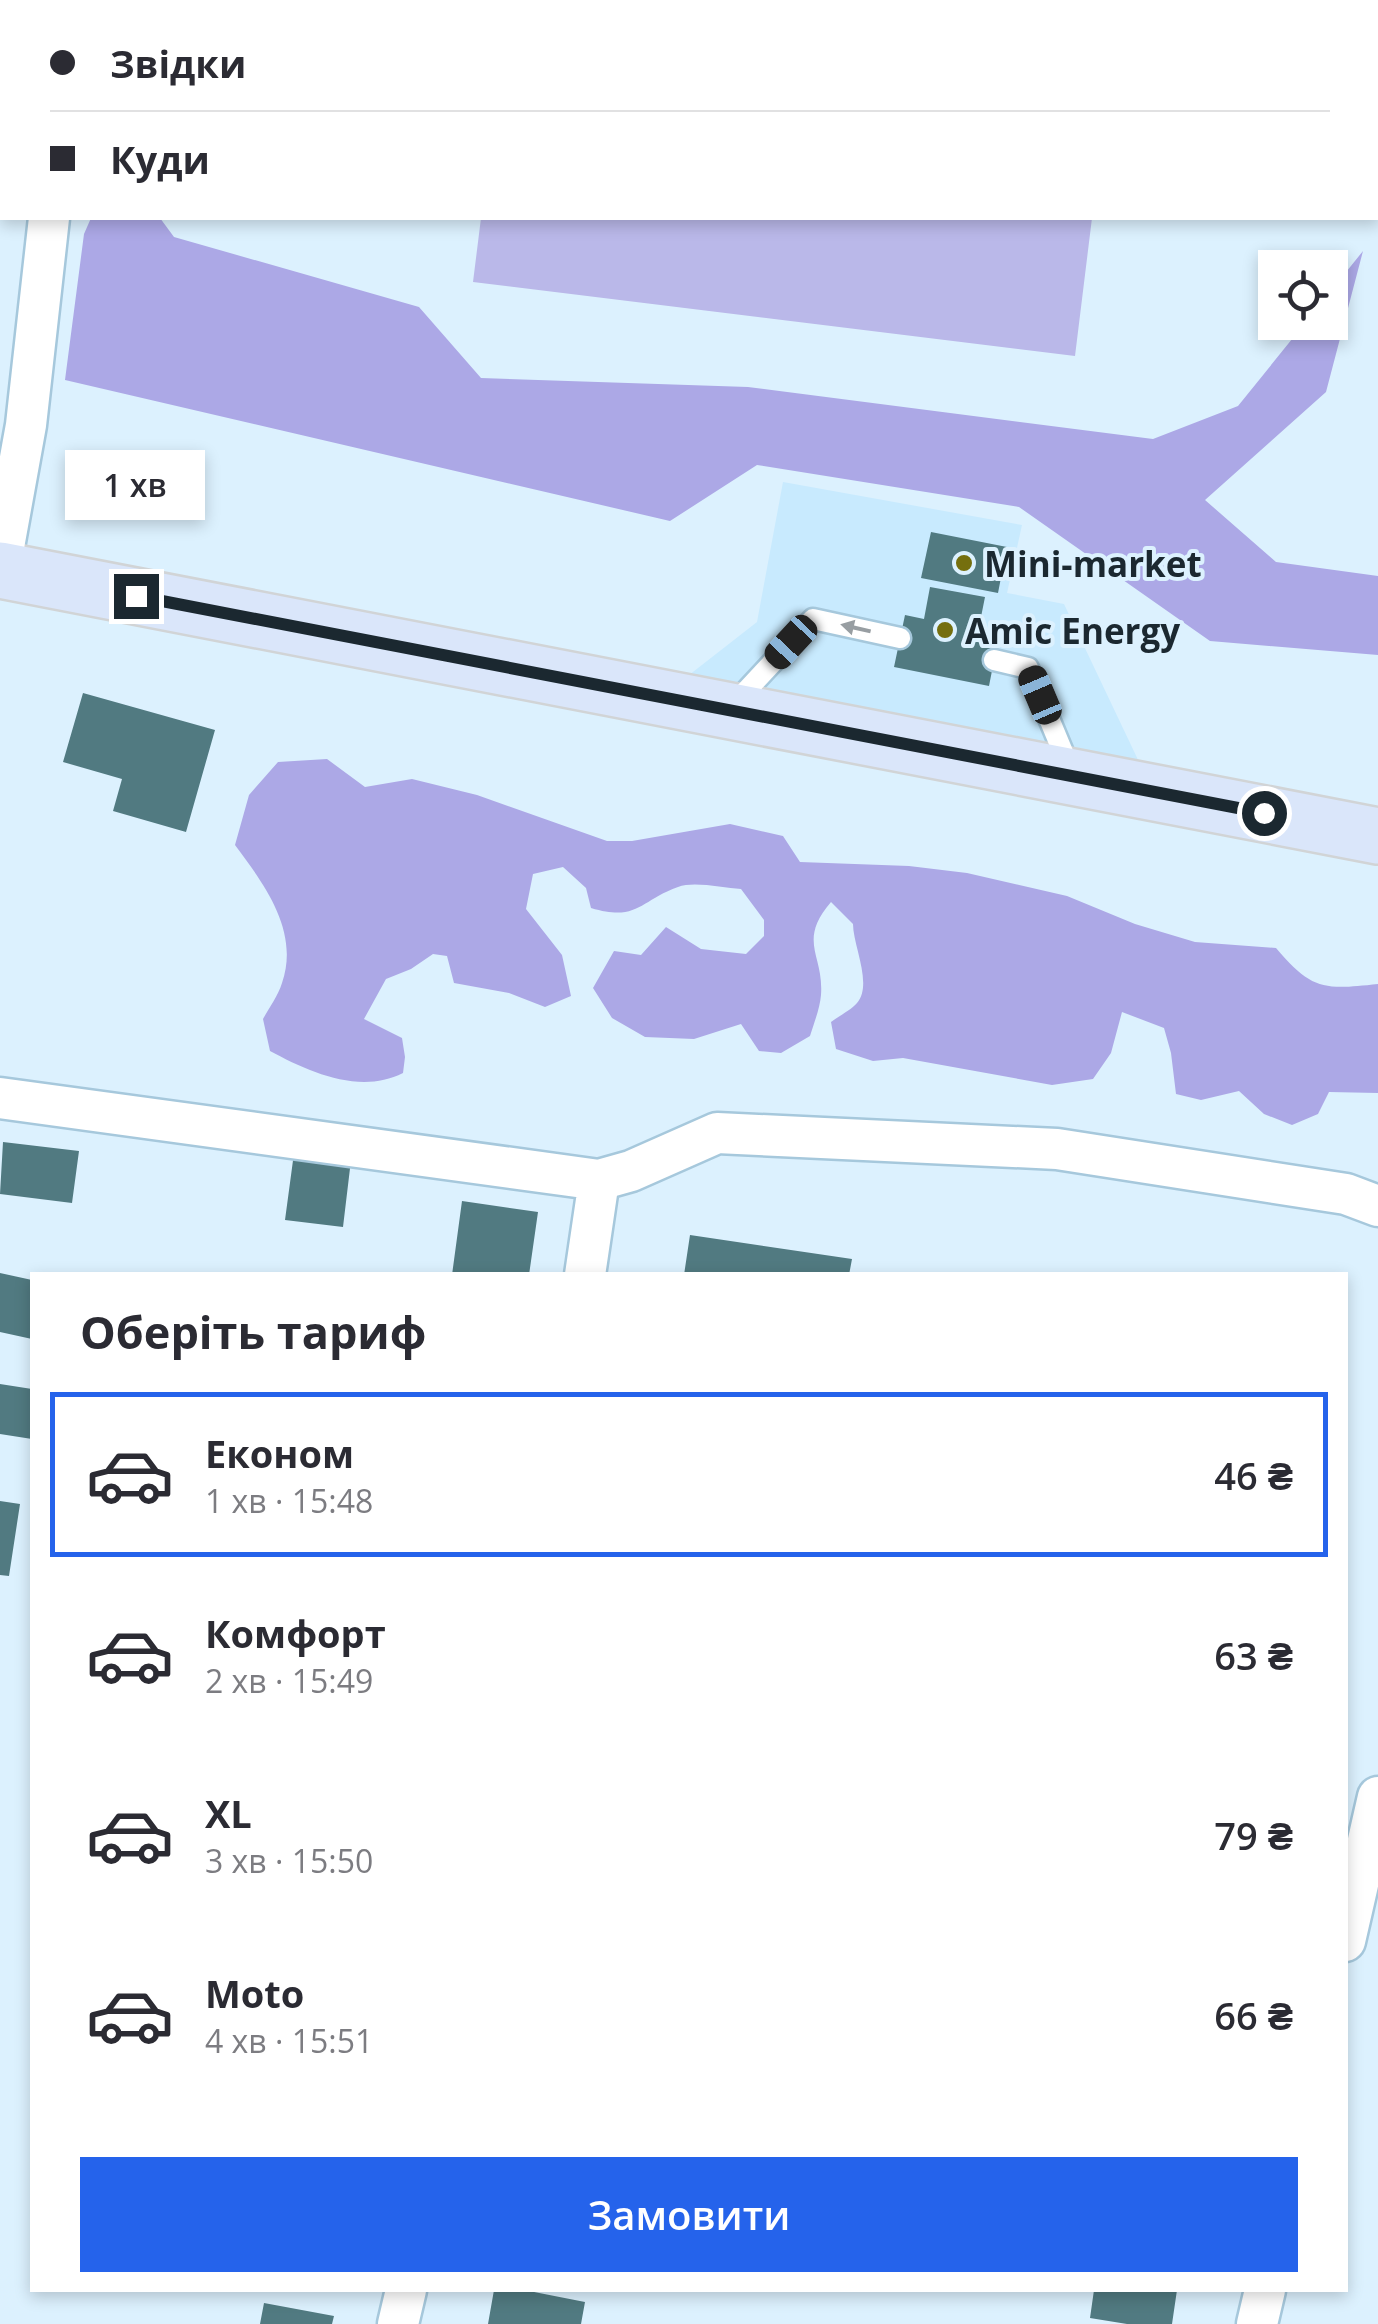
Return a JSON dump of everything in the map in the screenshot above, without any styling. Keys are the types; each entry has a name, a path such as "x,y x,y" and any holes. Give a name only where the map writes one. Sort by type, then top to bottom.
{"main road":[{"path":"0,569 1378,836"}],"street":[{"path":"0,569 26,425 49,220"},
{"path":"0,1098 599,1180 717,1134 1057,1149 1346,1194 1378,1206"},
{"path":"585,1272 599,1180"},
{"path":"1348,1928 1378,1797"},
{"path":"398,2324 406,2292"},
{"path":"1258,2324 1265,2292"}],"lane":[{"path":"729,710 813,618 900,638"},
{"path":"994,660 1028,668 1073,776"}],"shaded area":[{"path":"90,220 161,220 174,237 419,307 481,378 748,387 1153,439 1238,406 1291,340 1340,340 1326,392 1205,500 1276,562 1378,576 1378,655 1210,641 1019,507 757,465 670,521 65,380 84,234"},
{"path":"481,220 1092,220 1075,356 473,282"},
{"path":"1363,251 1348,308 1348,270"},
{"path":"783,482 1022,525 1007,593 1064,604 1150,785 666,693 757,622"},
{"path":"327,759 365,787 412,779 477,795 607,841 632,841 730,824 783,836 800,862 909,866 967,873 1067,896 1135,924 1195,942 1276,948 1299,972 1320,984 1378,984 1378,1093 1329,1092 1318,1114 1292,1125 1264,1114 1239,1091 1201,1100 1176,1094 1164,1028 1122,1012 1111,1053 1093,1079 1052,1085 903,1058 873,1061 836,1049 831,1022 857,1003 863,986 853,924 831,902 821,916 814,938 821,995 810,1036 781,1053 759,1051 741,1024 694,1039 645,1037 612,1018 593,988 614,951 641,955 666,927 701,949 746,954 764,936 764,920 741,889 700,885 678,887 629,911 591,908 586,888 563,867 533,874 526,909 562,955 571,996 545,1007 509,993 454,983 447,956 433,954 386,979 364,1019 402,1038 403,1073 370,1082 318,1073 270,1051 263,1019 282,983 286,964 283,927 267,892 235,845 249,795 278,762"}],"building":[{"name":"Mini-market","path":"931,532 1007,547 998,593 921,578"},
{"path":"930,587 985,597 979,627 1000,630 989,686 894,667 905,615 924,619"},
{"path":"83,693 215,730 186,832 113,811 122,779 63,762"},
{"path":"3,1142 79,1151 72,1203 0,1194"},
{"path":"294,1153 351,1160 343,1227 285,1220"},
{"path":"462,1201 538,1212 529,1272 452,1272"},
{"path":"690,1235 852,1259 850,1272 684,1272"},
{"path":"0,1273 30,1280 30,1339 0,1332"},
{"path":"0,1384 30,1389 30,1439 0,1434"},
{"path":"0,1501 20,1504 9,1576 0,1575"},
{"path":"494,2292 534,2292 585,2302 581,2324 488,2324"},
{"path":"1094,2292 1177,2292 1172,2324 1127,2324 1090,2318"},
{"path":"264,2303 334,2316 332,2324 260,2324"}],"place":[{"name":"Mini-market","path":"964,563"},
{"name":"Amic Energy","path":"945,630"}],"route":[{"path":"136,596 1264,813"}]}
